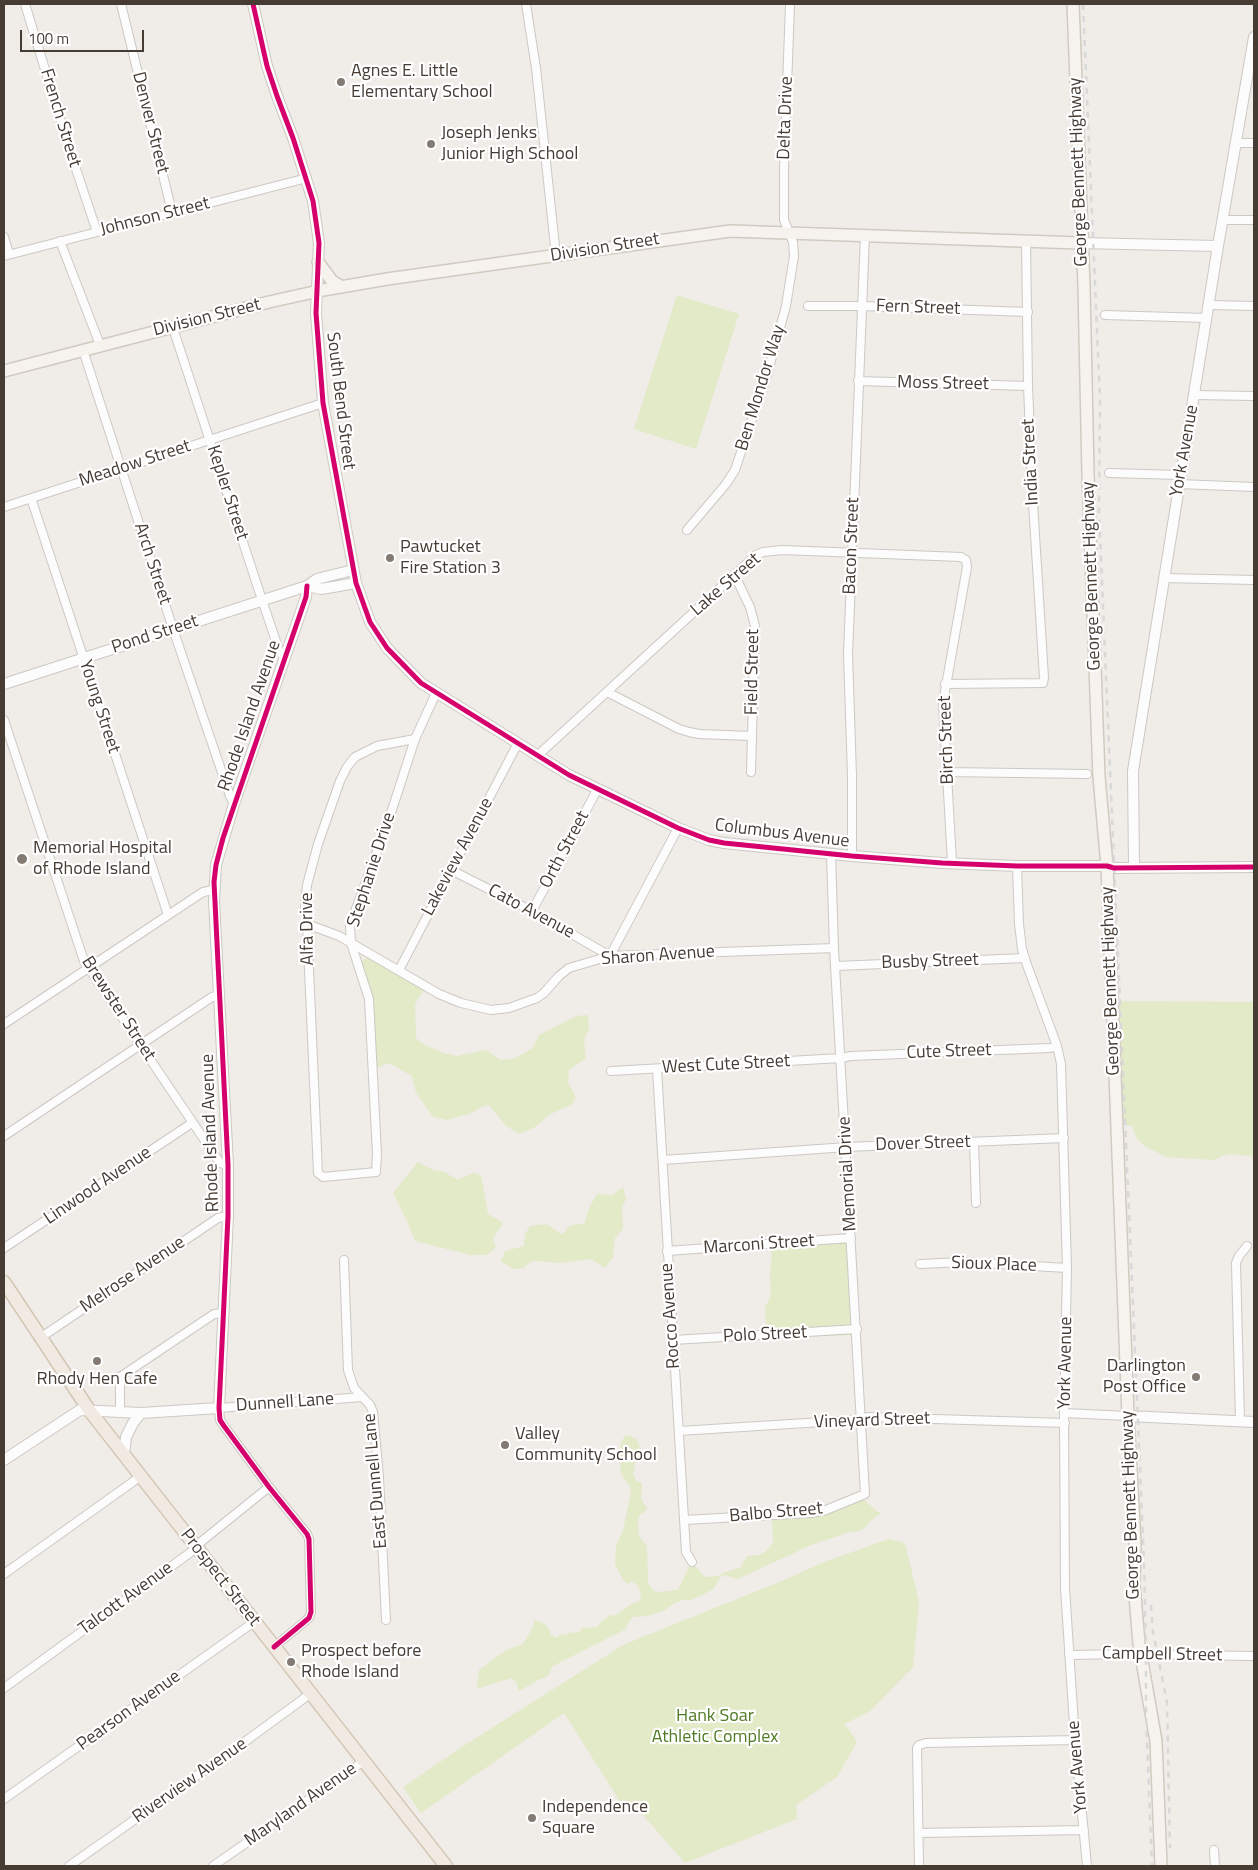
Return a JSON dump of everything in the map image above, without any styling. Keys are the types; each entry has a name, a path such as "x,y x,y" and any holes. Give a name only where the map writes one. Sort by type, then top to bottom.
{"main road":[{"name":"George Bennett Highway","path":"1073,4 1099,777 1107,866 1134,1542 1134,1602 1140,1654 1156,1741 1161,1866"},
{"name":"Division Street","path":"4,370 342,287 730,231 1080,243"},
{"path":"318,262 332,280 342,287"},
{"name":"Prospect Street","path":"4,1282 89,1410 446,1866"}],"street":[{"name":"French Street","path":"25,4 97,232"},
{"name":"Denver Street","path":"121,4 172,212"},
{"name":"South Bend Street","path":"253,4 267,66 307,178 317,224 319,243 316,321 323,403 353,570"},
{"path":"526,4 536,68 556,256"},
{"name":"Delta Drive","path":"789,232 784,220 784,169 790,4"},
{"name":"York Avenue","path":"1134,867 1133,771 1218,246 1252,65 1254,36"},
{"path":"1236,143 1254,143"},
{"name":"Johnson Street","path":"6,255 307,178"},
{"path":"1224,220 1254,220"},
{"name":"Ben Mondor Way","path":"687,530 726,484 735,470 770,367 786,306 794,256 794,242 789,232"},
{"name":"Bacon Street","path":"852,856 852,776 848,654 865,235"},
{"path":"4,236 6,255"},
{"name":"India Street","path":"945,684 1043,683 1044,678 1028,386 1026,240"},
{"path":"60,241 100,345"},
{"name":"Division Street","path":"1080,243 1218,246"},
{"path":"1209,305 1254,306"},
{"name":"Fern Street","path":"808,306 1028,312"},
{"path":"1105,315 1207,318"},
{"name":"Kepler Street","path":"173,328 262,600 279,650 284,658"},
{"name":"Arch Street","path":"83,350 173,629 234,804"},
{"name":"Moss Street","path":"858,381 1028,386"},
{"path":"1195,395 1254,396"},
{"name":"Meadow Street","path":"4,507 323,403"},
{"path":"1109,473 1254,486"},
{"name":"Young Street","path":"31,498 168,915"},
{"name":"Lake Street","path":"537,756 756,555 771,550 961,557 966,560"},
{"name":"Birch Street","path":"952,863 943,703 967,567 966,560"},
{"name":"Columbus Avenue","path":"353,570 370,622 386,648 409,672 436,693 537,756 597,790 693,835 724,843 852,856 952,863 1017,866 1107,866 1114,868 1254,867"},
{"name":"Pond Street","path":"4,684 307,586 317,579 353,570"},
{"name":"Field Street","path":"735,576 750,607 754,626 751,772"},
{"path":"1164,578 1254,580"},
{"name":"Pond Street","path":"307,586 321,589 356,583"},
{"name":"Rhode Island Avenue","path":"274,1647 309,1618 312,1606 309,1539 220,1420 228,1216 228,1165 214,890 216,866 234,804 306,597 307,586"},
{"path":"608,692 630,705 688,732 752,736"},
{"name":"Stephanie Drive","path":"376,1172 377,1154 369,999 351,943 350,927 415,739 436,693"},
{"name":"Brewster Street","path":"4,720 84,961 192,1123 220,1162 228,1165"},
{"name":"Alfa Drive","path":"376,1172 323,1177 318,1173 305,906 307,885 318,844 340,781 347,767 355,757 377,746 415,739"},
{"name":"Lakeview Avenue","path":"399,970 518,743"},
{"path":"947,772 1087,774"},
{"name":"Orth Street","path":"532,910 597,790"},
{"path":"610,956 678,828"},
{"name":"Memorial Drive","path":"831,854 834,948 847,1148 865,1494"},
{"name":"York Avenue","path":"1017,866 1019,924 1025,958 1057,1046 1061,1064 1067,1268 1064,1413 1065,1558 1069,1655 1087,1866"},
{"name":"Cato Avenue","path":"451,870 532,910 610,956"},
{"path":"4,1024 203,892 214,890"},
{"name":"Sharon Avenue","path":"307,924 351,943 446,997 461,1003 491,1010 509,1008 537,998 569,968 610,956 834,948"},
{"name":"Busby Street","path":"836,966 1025,958"},
{"path":"4,1136 212,997 220,995"},
{"name":"Cute Street","path":"841,1058 850,1056 1050,1048 1057,1046"},
{"name":"West Cute Street","path":"611,1071 841,1058"},
{"name":"Rocco Avenue","path":"657,1069 686,1552 692,1562"},
{"name":"Linwood Avenue","path":"4,1248 192,1123"},
{"name":"Dover Street","path":"663,1160 847,1148 1064,1138"},
{"path":"974,1142 976,1203"},
{"name":"Melrose Avenue","path":"40,1338 218,1218 228,1216"},
{"name":"Marconi Street","path":"667,1251 851,1238"},
{"path":"1240,1421 1236,1263 1247,1246"},
{"name":"East Dunnell Lane","path":"344,1260 348,1370 354,1388 370,1405 373,1412 386,1620"},
{"name":"Sioux Place","path":"920,1264 963,1262 1067,1268"},
{"path":"120,1413 120,1377 214,1314 223,1313"},
{"name":"Polo Street","path":"673,1340 857,1329"},
{"name":"Dunnell Lane","path":"89,1410 141,1413 362,1397"},
{"path":"4,1460 80,1410 89,1410"},
{"path":"124,1455 126,1437 141,1413"},
{"path":"1064,1413 1254,1422"},
{"name":"Vineyard Street","path":"679,1431 869,1417 1064,1423"},
{"path":"4,1574 141,1475"},
{"name":"Talcott Avenue","path":"4,1688 174,1564 269,1487"},
{"name":"Balbo Street","path":"684,1520 811,1513 826,1510 865,1494"},
{"name":"Pearson Avenue","path":"4,1799 254,1622"},
{"name":"Campbell Street","path":"1069,1655 1254,1656"},
{"name":"Riverview Avenue","path":"69,1866 310,1694"},
{"path":"920,1866 917,1748 919,1745 926,1743 1076,1740"},
{"name":"Maryland Avenue","path":"213,1866 364,1761"},
{"path":"920,1833 1084,1830"},
{"path":"1214,1850 1214,1866"}],"green space":[{"path":"677,295 739,314 696,449 634,429"},
{"path":"371,956 428,987 420,995 415,1005 416,1038 423,1044 443,1053 457,1056 487,1050 500,1060 513,1059 532,1049 539,1035 576,1016 588,1015 589,1028 584,1040 586,1058 569,1070 568,1083 576,1097 572,1104 549,1115 535,1127 519,1134 506,1126 489,1105 481,1107 472,1113 447,1120 433,1117 416,1093 412,1076 389,1063 376,1068 369,997 360,962"},
{"path":"1112,1001 1254,1002 1254,1160 1251,1156 1231,1154 1221,1156 1215,1160 1167,1157 1146,1147 1137,1139 1132,1126 1117,1124"},
{"path":"418,1162 433,1170 444,1172 458,1180 473,1173 481,1175 488,1214 503,1223 493,1238 496,1247 487,1255 471,1255 415,1241 393,1193"},
{"path":"623,1187 626,1199 622,1208 623,1229 615,1238 614,1256 605,1268 591,1259 560,1263 530,1262 524,1268 513,1269 501,1261 505,1251 524,1246 525,1234 530,1226 547,1224 562,1235 570,1225 584,1224 589,1208 597,1194 613,1195"},
{"path":"853,1242 856,1335 767,1338 765,1307 771,1296 772,1248"},
{"path":"630,1435 637,1440 643,1455 635,1464 633,1475 637,1481 642,1483 641,1499 647,1508 640,1515 638,1521 639,1536 647,1546 648,1583 653,1590 658,1592 678,1590 689,1567 693,1564 705,1577 718,1576 740,1568 747,1556 760,1555 773,1543 772,1518 821,1515 862,1498 881,1513 859,1531 850,1532 811,1545 738,1579 723,1575 718,1580 714,1589 691,1600 683,1600 665,1610 648,1616 633,1617 626,1629 553,1666 548,1676 523,1689 518,1691 517,1683 511,1678 477,1689 479,1670 508,1649 523,1644 534,1625 534,1620 543,1623 548,1627 551,1635 558,1638 560,1634 566,1635 579,1632 583,1628 598,1627 600,1622 609,1615 614,1616 633,1603 640,1601 641,1592 637,1585 632,1582 627,1584 615,1564 616,1546 623,1530 631,1493 629,1484 621,1473 620,1463 616,1455 625,1436"},
{"name":"Hank Soar Athletic Complex","path":"889,1539 905,1543 919,1602 913,1667 870,1711 845,1724 857,1742 837,1777 796,1805 797,1819 685,1863 635,1806 626,1811 564,1713 421,1813 403,1787 465,1745 623,1645 782,1581 824,1562"}],"railway":[{"path":"1083,4 1100,400 1099,512 1144,1562 1146,1716 1152,1866"},
{"path":"1151,1605 1153,1632 1167,1702 1170,1848"}],"cycle path":[{"path":"253,4 267,66 313,201 319,243 316,313 323,403 356,583 370,622 387,648 421,683 569,775 678,828 709,840 852,856 942,863 1017,866 1107,866 1114,868 1254,867"},
{"path":"274,1647 309,1618 311,1612 309,1539 220,1420 228,1216 228,1165 214,882 223,838 306,597 307,586"}],"place":[{"name":"Agnes E. Little Elementary School","path":"341,82"},
{"name":"Joseph Jenks Junior High School","path":"431,144"},
{"name":"Pawtucket Fire Station 3","path":"390,558"},
{"name":"Memorial Hospital of Rhode Island","path":"22,859"},
{"name":"Rhody Hen Cafe","path":"97,1361"},
{"name":"Darlington Post Office","path":"1196,1377"},
{"name":"Valley Community School","path":"505,1445"},
{"name":"Prospect before Rhode Island","path":"291,1662"},
{"name":"Independence Square","path":"532,1818"}]}
